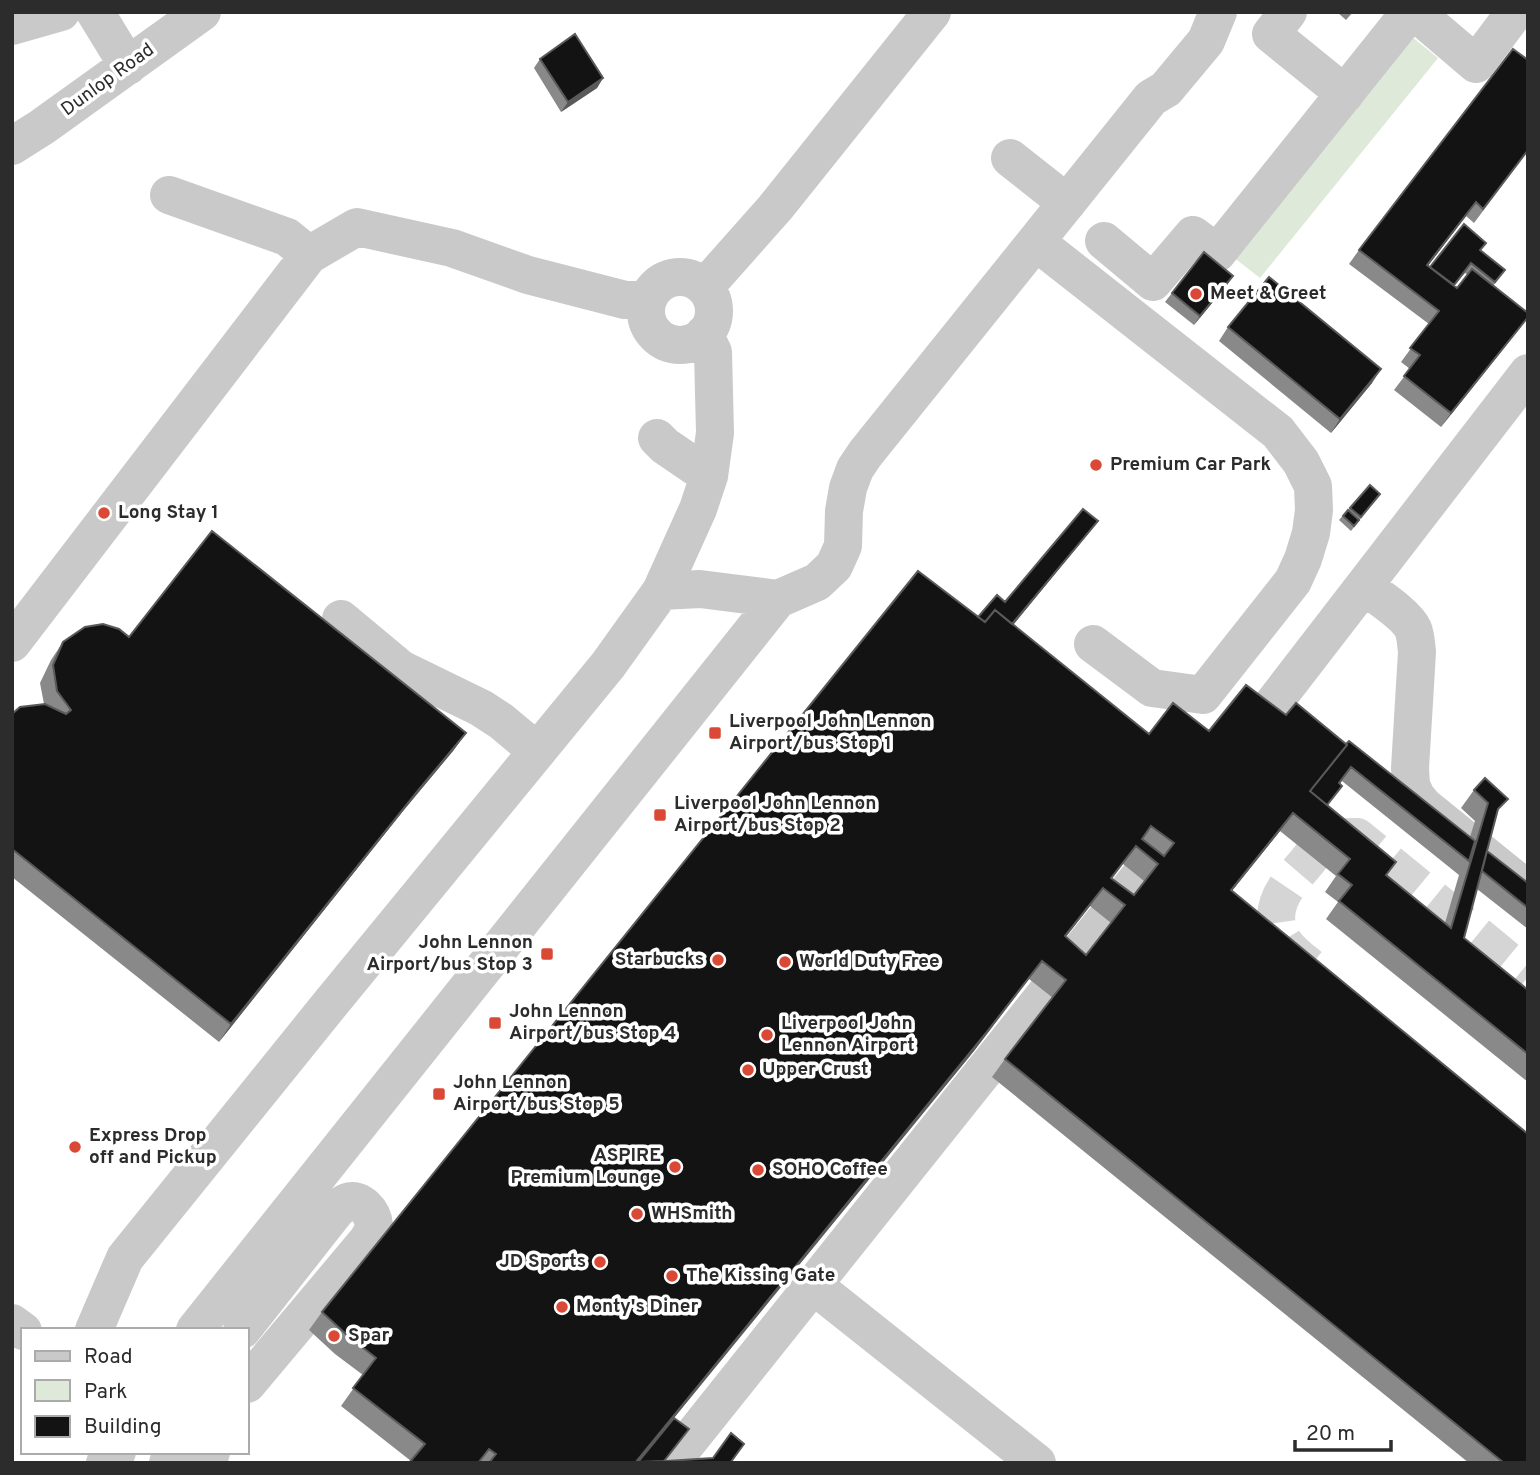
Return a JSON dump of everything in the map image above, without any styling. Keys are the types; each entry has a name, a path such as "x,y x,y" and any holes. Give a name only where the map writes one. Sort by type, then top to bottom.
{"street":[{"path":"12,26 61,12"},
{"path":"95,12 128,66"},
{"name":"Dunlop Road","path":"12,146 202,12"},
{"path":"705,287 775,208 932,12"},
{"path":"197,1328 778,600 817,582 834,566 843,546 848,488 855,469 865,454 1151,98 1154,77 1191,30 1218,12"},
{"path":"1288,12 1271,34 1345,94"},
{"path":"1104,241 1153,282 1193,234 1217,253 1413,12 1476,64 1515,12"},
{"path":"1010,158 1067,203"},
{"path":"169,195 287,237 309,255"},
{"path":"12,643 309,255 357,227 452,248 528,275 625,300 648,300"},
{"path":"1036,242 1278,432 1301,462 1313,486 1311,533 1293,581 1203,695 1152,688 1093,644"},
{"path":"673,277 696,281 705,287 712,297 714,308 709,330 691,343 670,343 653,331 648,321 648,300 654,289 673,277"},
{"path":"95,1328 125,1258 608,665 661,591 698,509 709,477 715,433 713,352 704,334"},
{"path":"1259,722 1528,373"},
{"path":"657,438 709,477"},
{"path":"1364,586 1406,619 1416,637 1410,768 1411,785 1416,796 1438,819 1528,890"},
{"path":"661,591 700,589 778,600"},
{"path":"341,619 401,669 481,708 537,751"},
{"path":"671,1463 1155,857"},
{"path":"244,1328 334,1213 350,1201 362,1204 372,1215 374,1225 367,1241 248,1383"},
{"path":"813,1285 1022,1458"}],"green space":[{"path":"1411,36 1438,58 1260,278 1233,257"}],"building":[{"path":"575,34 603,78 568,102 540,59"},
{"path":"1513,49 1528,60 1528,150 1483,209 1476,202 1427,265 1457,288 1472,269 1528,313 1528,317 1451,413 1404,376 1420,355 1410,348 1439,311 1359,250"},
{"path":"1464,224 1486,243 1480,250 1505,270 1495,282 1471,263 1454,285 1430,267"},
{"name":"Meet & Greet","path":"1204,252 1233,276 1200,316 1172,293"},
{"path":"1269,277 1381,369 1340,419 1228,327"},
{"path":"1370,485 1380,494 1361,517 1350,508"},
{"path":"1083,509 1098,521 1012,624 995,610 985,622 978,617 997,595 1005,602"},
{"path":"1348,510 1359,520 1354,526 1343,516"},
{"path":"212,531 466,733 231,1024 12,849 12,714 20,707 45,704 66,714 71,710 57,691 53,665 63,642 85,627 103,624 119,629 129,637"},
{"name":"Liverpool John Lennon Airport","path":"918,571 985,622 995,610 1149,734 1173,703 1209,731 1246,685 1286,715 1296,703 1347,745 1310,791 1396,862 1386,875 1451,928 1488,803 1474,790 1485,778 1508,799 1498,809 1464,938 1528,990 1528,1054 1339,901 1352,885 1338,874 1350,859 1293,813 1231,890 1528,1134 1528,1463 1504,1463 1005,1059 1066,980 1042,961 635,1463 489,1463 496,1454 489,1449 478,1463 409,1463 425,1444 353,1388 376,1358 322,1312","holes":["1151,826 1174,843 1164,856 1142,839","1136,846 1158,864 1134,895 1111,878","1103,888 1125,905 1086,955 1065,936"]},
{"path":"1349,741 1475,841 1469,861 1351,767 1339,783 1342,786 1327,805 1310,791"},
{"path":"1487,851 1528,883 1528,908 1482,871"},
{"path":"674,1418 689,1429 664,1461 638,1462"},
{"path":"731,1433 744,1444 730,1463 635,1463 713,1458"}],"tunnel":[{"path":"1310,967 1291,951 1280,936 1276,920 1279,902 1288,886 1320,847 1337,838 1357,837 1528,977"}],"place":[{"name":"Meet & Greet","path":"1196,294"},
{"name":"Premium Car Park","path":"1096,465"},
{"name":"Long Stay 1","path":"104,513"},
{"name":"Liverpool John Lennon Airport/bus Stop 1","path":"715,733"},
{"name":"Liverpool John Lennon Airport/bus Stop 2","path":"660,815"},
{"name":"John Lennon Airport/bus Stop 3","path":"547,954"},
{"name":"Starbucks","path":"718,960"},
{"name":"World Duty Free","path":"785,962"},
{"name":"John Lennon Airport/bus Stop 4","path":"495,1023"},
{"name":"Liverpool John Lennon Airport","path":"767,1035"},
{"name":"Upper Crust","path":"748,1070"},
{"name":"John Lennon Airport/bus Stop 5","path":"439,1094"},
{"name":"Express Drop off and Pickup","path":"75,1147"},
{"name":"ASPIRE Premium Lounge","path":"675,1167"},
{"name":"SOHO Coffee","path":"758,1170"},
{"name":"WHSmith","path":"637,1214"},
{"name":"JD Sports","path":"600,1262"},
{"name":"The Kissing Gate","path":"672,1276"},
{"name":"Monty's Diner","path":"562,1307"},
{"name":"Spar","path":"334,1336"}]}
